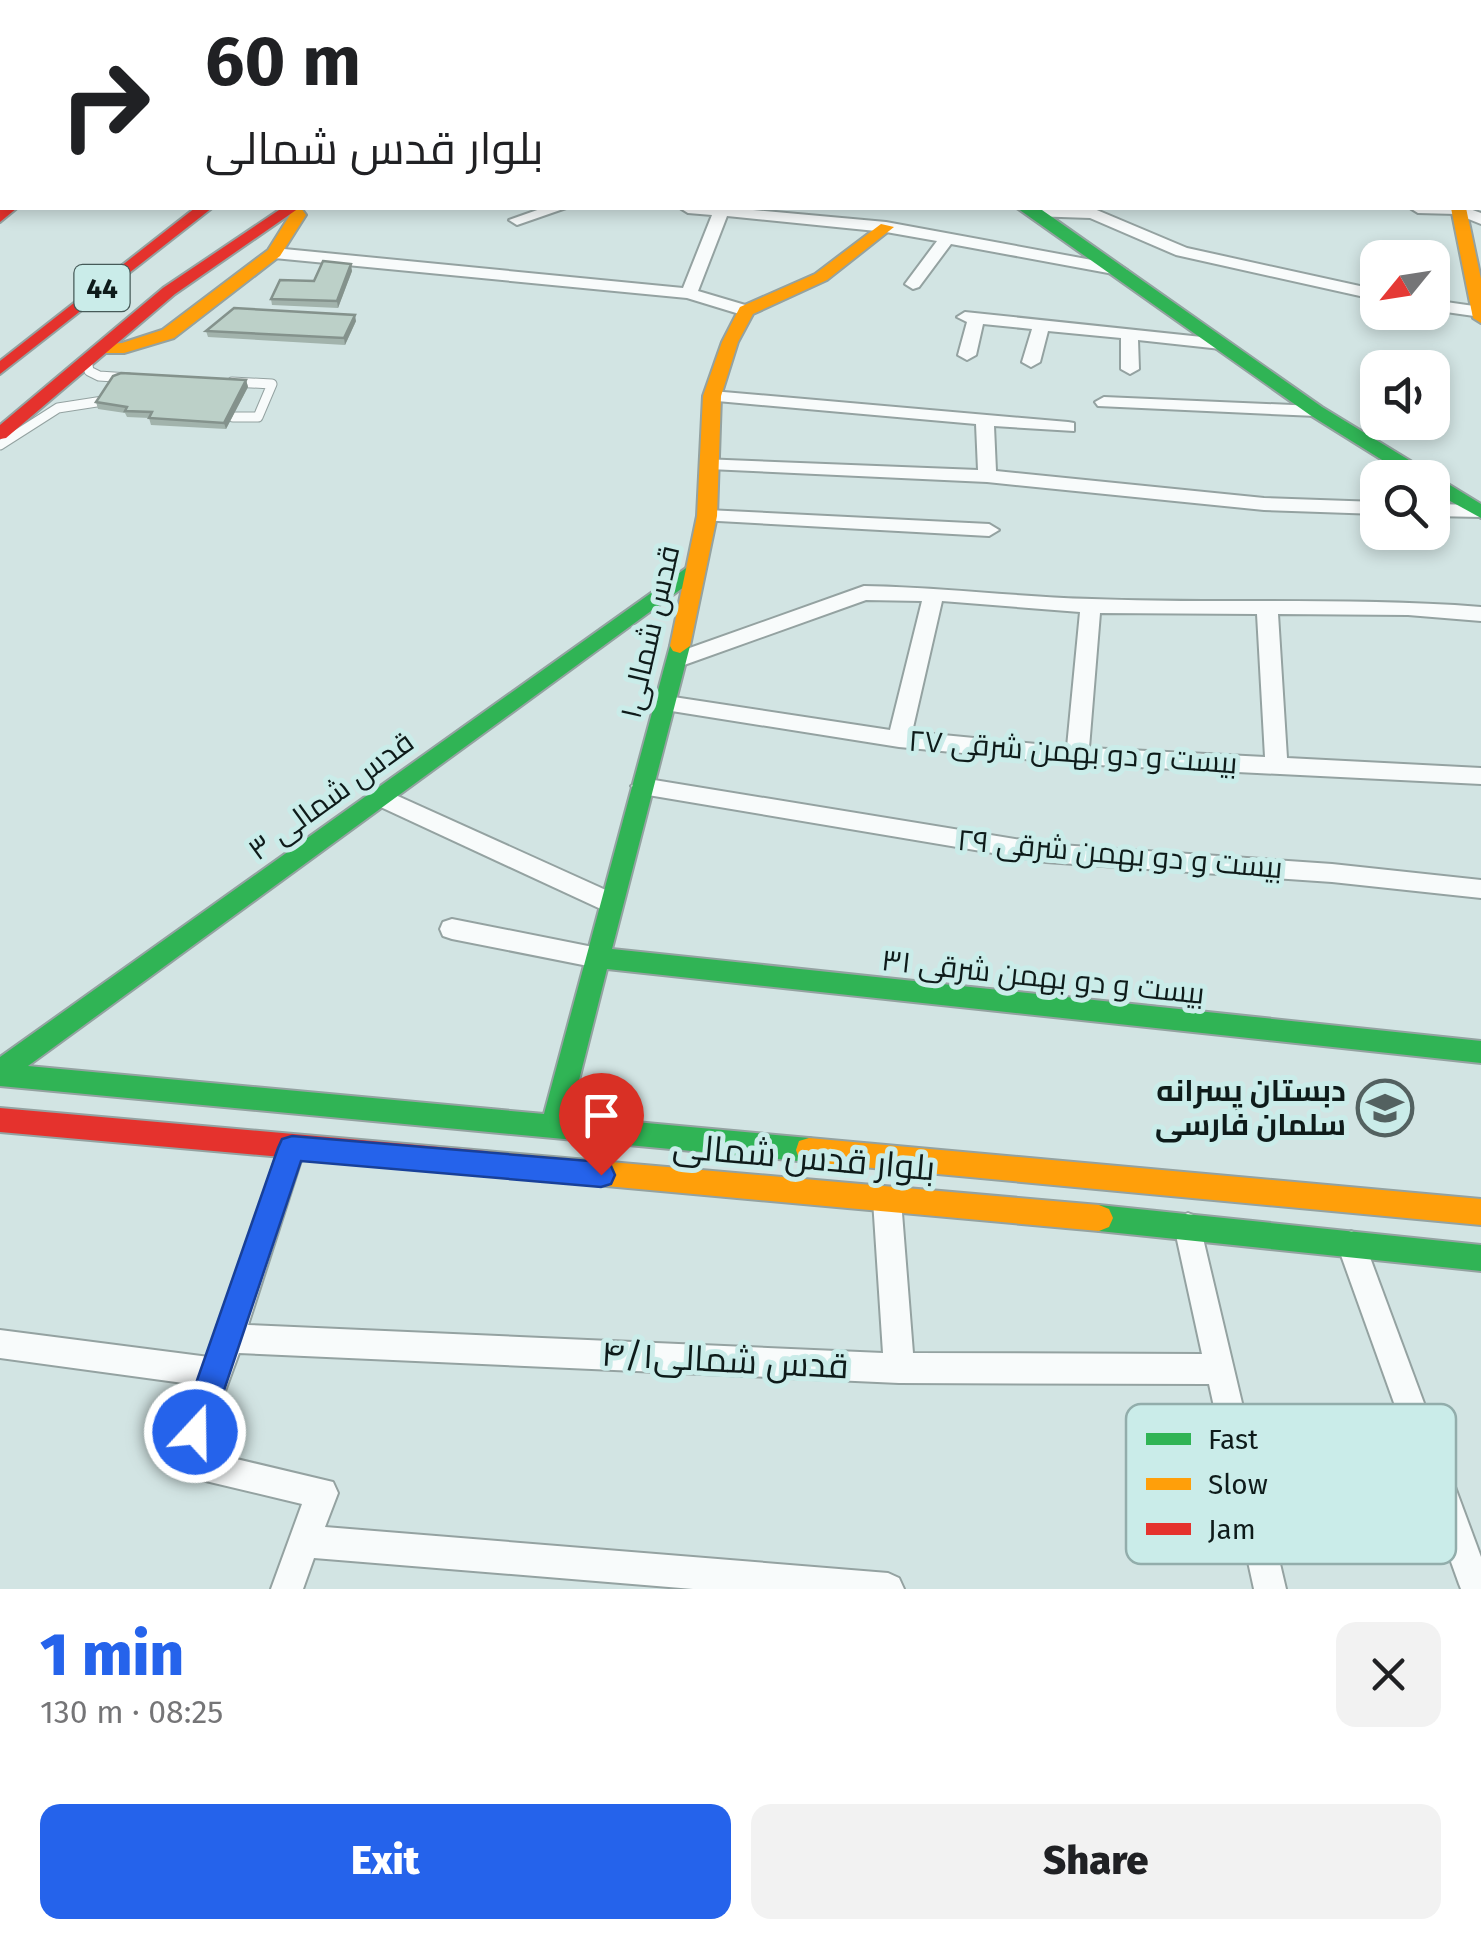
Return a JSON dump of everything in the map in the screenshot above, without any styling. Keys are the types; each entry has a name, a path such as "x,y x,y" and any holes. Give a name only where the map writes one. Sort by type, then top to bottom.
{"main road":[{"name":"44","path":"0,340 164,210"},
{"name":"44","path":"0,368 201,210"},
{"path":"0,434 170,291 290,210"},
{"path":"94,355 168,334 274,253 298,215 294,210"},
{"path":"1030,210 1316,411 1396,460"},
{"path":"1464,213 1481,230"},
{"path":"1464,213 1480,310"},
{"path":"746,311 787,298 833,270 886,226"},
{"name":"قدس شمالی۱","path":"554,1125 677,660 706,516 712,396 730,342 746,311"},
{"path":"1450,493 1481,512"},
{"name":"قدس شمالی ۳","path":"0,1074 696,568"},
{"name":"بیست و دو بهمن شرقی ۳۱","path":"598,958 1481,1052"},
{"name":"بلوار قدس شمالی","path":"0,1074 1481,1212"},
{"path":"207,1140 224,1097"},
{"name":"بلوار قدس شمالی","path":"0,1120 1188,1226 1481,1258"},
{"path":"834,1195 837,1152"}],"street":[{"path":"517,220 551,210"},
{"path":"710,210 886,226 1119,270"},
{"path":"1030,210 1092,213 1182,252 1360,291"},
{"path":"1436,210 1464,213"},
{"path":"689,293 721,211"},
{"path":"913,284 947,238"},
{"path":"274,253 689,293 746,311"},
{"path":"1450,307 1480,310"},
{"path":"967,355 971,318 1221,344"},
{"path":"1031,362 1041,325"},
{"path":"1129,334 1130,369"},
{"path":"712,396 1068,426"},
{"path":"1104,402 1316,411"},
{"path":"985,419 988,476"},
{"path":"709,463 988,476 1264,504 1360,507"},
{"path":"1450,511 1481,512"},
{"path":"706,516 989,530"},
{"path":"677,660 864,593 934,594 1091,606 1408,608 1481,614"},
{"path":"899,738 934,594"},
{"path":"1077,756 1091,606"},
{"path":"1267,607 1278,767"},
{"name":"بیست و دو بهمن شرقی ۲۷","path":"667,704 899,738 1077,756 1481,776"},
{"name":"بیست و دو بهمن شرقی ۲۹","path":"642,786 1046,853 1332,873 1481,889"},
{"path":"380,797 611,903"},
{"path":"452,929 598,958"},
{"path":"287,1589 322,1493 184,1462 218,1373 292,1148"},
{"path":"887,1200 899,1368"},
{"path":"1188,1226 1230,1404"},
{"path":"1351,1244 1409,1404"},
{"name":"قدس شمالی۴/۱","path":"228,1338 899,1368 1222,1369"},
{"path":"0,1344 218,1373"},
{"path":"1456,1532 1475,1584"},
{"path":"304,1541 888,1589"},
{"path":"1265,1564 1270,1589"}],"lane":[{"path":"94,355 89,370 98,376 137,378"},
{"path":"214,382 272,384 258,417 233,417"},
{"path":"0,445 58,405 80,400 103,401"}],"building":[{"path":"323,261 351,264 337,301 271,299 280,280 314,281"},
{"path":"234,308 355,315 344,338 206,331"},
{"path":"121,373 246,380 224,423 149,418 152,412 125,411 127,407 96,402 113,376"}],"traffic: fast":[{"path":"1029,210 1316,411 1396,460"},
{"path":"1450,493 1481,512"},
{"path":"0,1072 696,568"},
{"path":"554,1125 680,646"},
{"path":"598,958 1481,1052"},
{"path":"0,1075 809,1150"},
{"path":"1099,1218 1481,1258"}],"traffic: slow":[{"path":"103,349 124,348 168,334 274,253 298,215 295,210"},
{"path":"1458,210 1481,318"},
{"path":"680,646 707,516 712,396 730,342 746,311 821,277 886,227"},
{"path":"809,1150 1481,1212"},
{"path":"485,1163 1099,1218"}],"traffic: jam":[{"path":"0,217 7,210"},
{"path":"0,369 201,210"},
{"path":"0,434 169,291 288,210"},
{"path":"0,1120 485,1163"}],"place":[{"name":"دبستان پسرانه سلمان فارسی","path":"1385,1108"}],"route":[{"path":"195,1432 292,1148 601,1175"}]}
